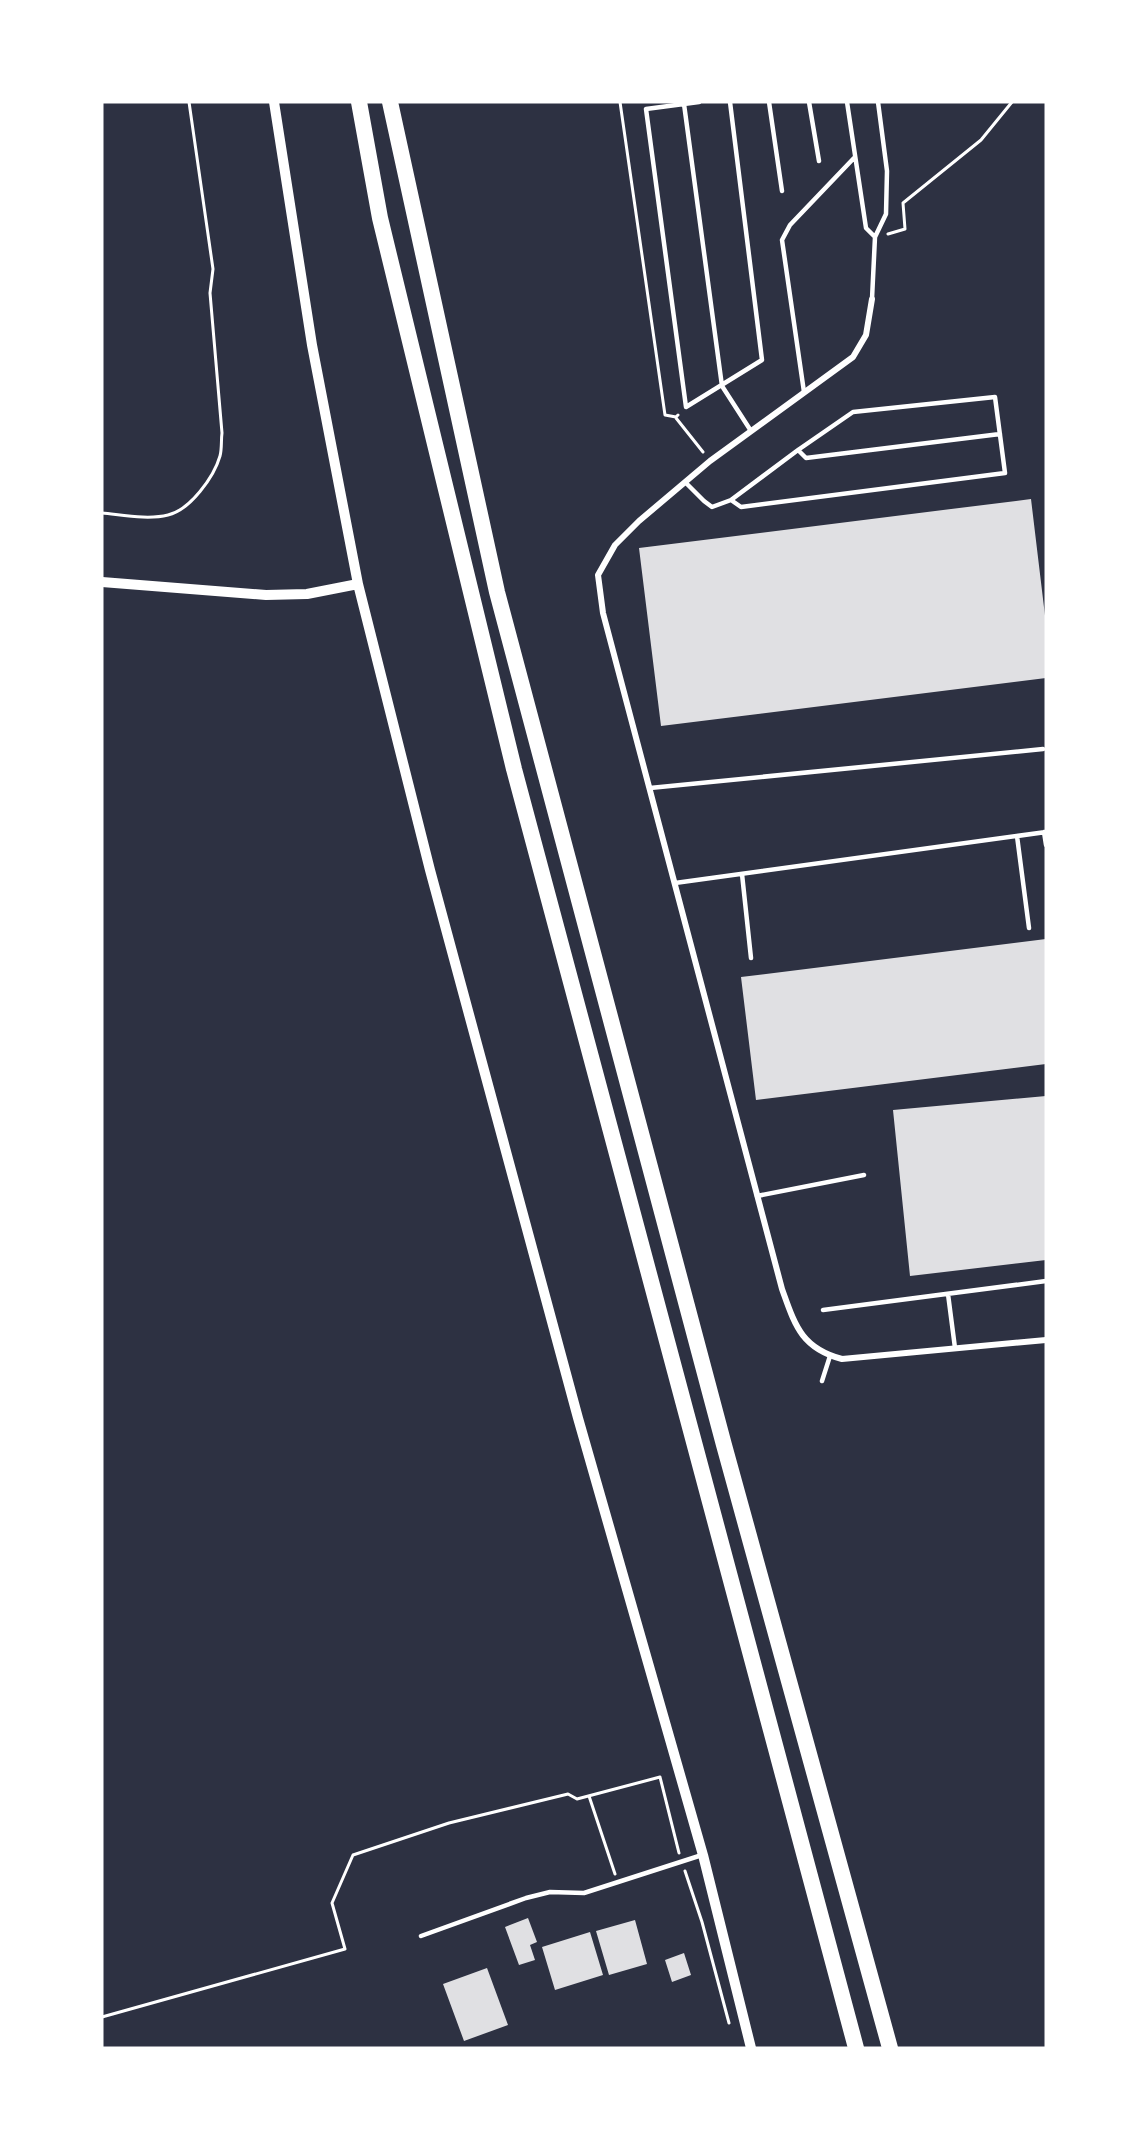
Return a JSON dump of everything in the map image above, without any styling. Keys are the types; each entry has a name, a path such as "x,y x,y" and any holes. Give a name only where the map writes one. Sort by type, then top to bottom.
{"highway":[{"path":"359,102 380,218 514,769 856,2048"},
{"path":"390,102 497,592 727,1456 890,2048"}],"street":[{"path":"274,102 312,345 358,584 430,870 553,1327 703,1855 751,2048"},
{"path":"872,299 866,335 853,357 710,461 639,521 615,545 598,575 603,613 757,1196 793,1321 814,1348 842,1359 1046,1340"},
{"path":"102,582 266,594 307,594 358,584"}],"lane":[{"path":"699,102 646,110 686,407 762,360 730,102"},
{"path":"769,102 782,191"},
{"path":"809,102 819,161"},
{"path":"847,102 866,228 875,237"},
{"path":"872,299 875,237 886,214 887,171 878,102"},
{"path":"684,104 722,386 751,431"},
{"path":"804,392 782,240 790,225 854,158"},
{"path":"686,482 712,507 731,500 853,412 995,397 1005,473 741,507 731,500"},
{"path":"798,450 806,458 1000,434"},
{"path":"650,788 1043,749"},
{"path":"675,883 1045,832 1046,845"},
{"path":"1017,836 1029,928"},
{"path":"742,874 751,958"},
{"path":"757,1196 864,1175"},
{"path":"823,1310 1046,1281"},
{"path":"948,1294 955,1348"},
{"path":"822,1381 830,1356"},
{"path":"421,1936 526,1898 550,1892 584,1893 703,1855"}],"path":[{"path":"102,513 169,515 198,495 220,456 222,433 210,292 213,269 189,102"},
{"path":"620,102 665,416 676,417 710,461"},
{"path":"875,237 905,229 903,203 981,140 1012,102"},
{"path":"676,417 686,407"},
{"path":"102,2017 345,1949 332,1904 353,1855 460,1821 568,1794 577,1799 660,1777 681,1861 702,1922 730,2025"},
{"path":"589,1796 618,1882"}],"building":[{"path":"1031,499 1046,624 1046,678 661,726 639,548"},
{"path":"1046,939 1046,1064 756,1100 741,977"},
{"path":"1046,1096 1046,1260 910,1276 893,1110"},
{"path":"528,1918 537,1942 530,1945 535,1960 519,1965 505,1927"},
{"path":"635,1920 647,1964 609,1975 596,1931"},
{"path":"590,1932 603,1975 555,1990 542,1947"},
{"path":"684,1953 691,1975 672,1982 665,1960"},
{"path":"487,1968 508,2025 464,2041 443,1984"}]}
